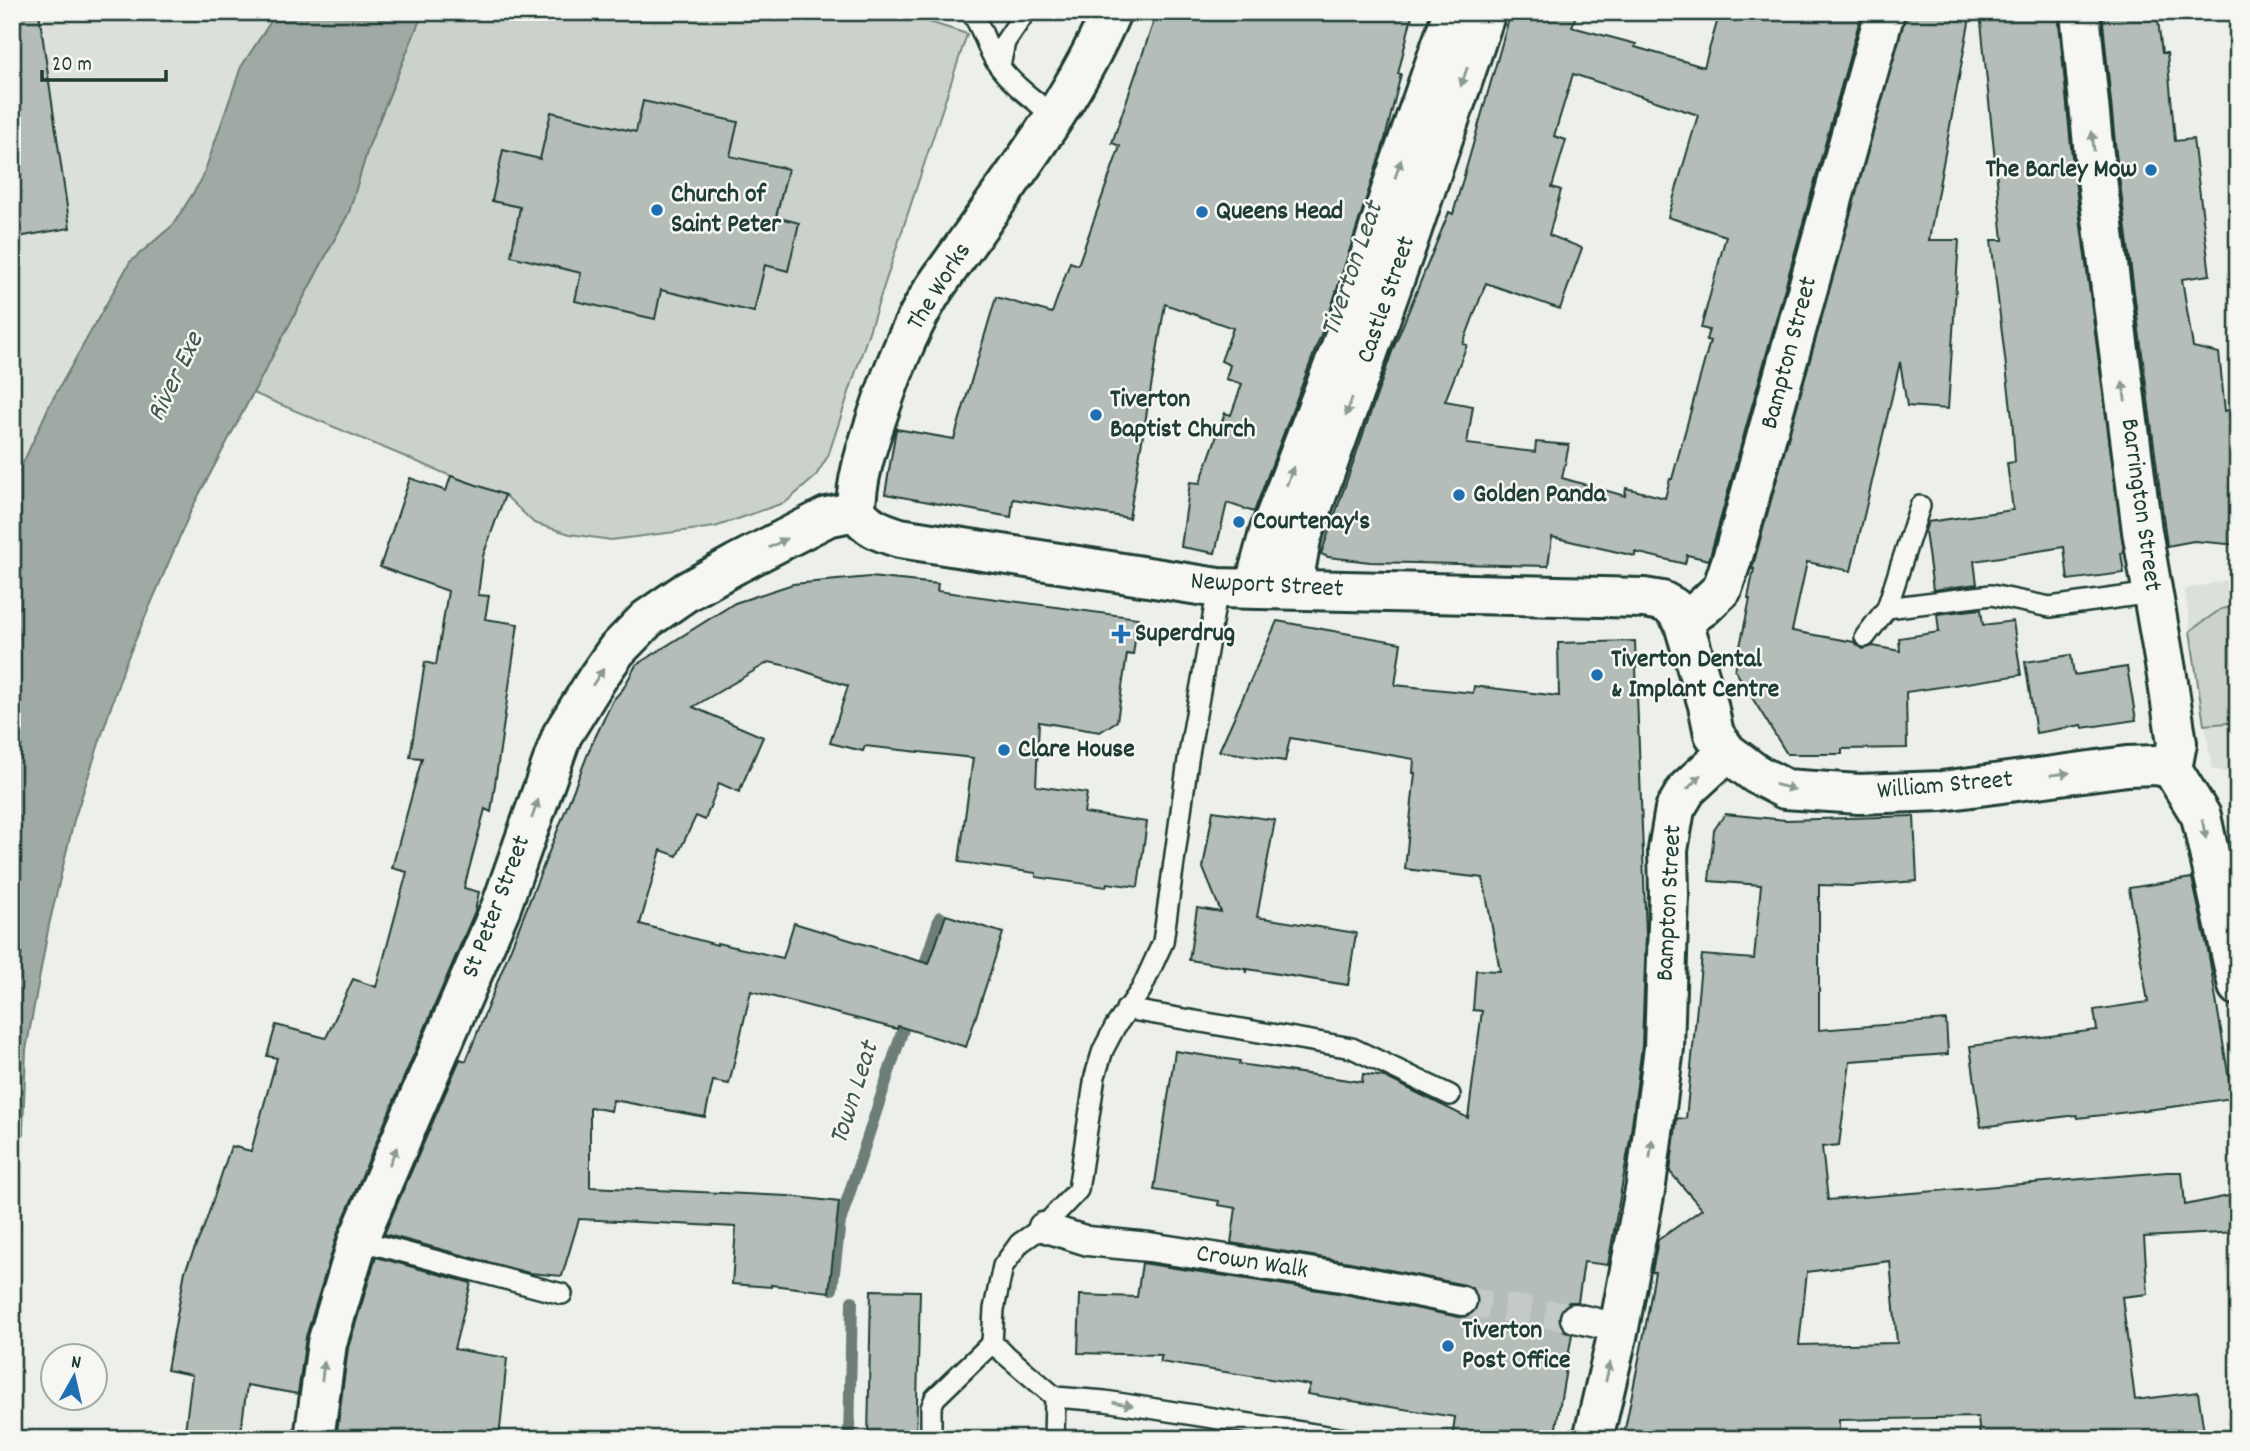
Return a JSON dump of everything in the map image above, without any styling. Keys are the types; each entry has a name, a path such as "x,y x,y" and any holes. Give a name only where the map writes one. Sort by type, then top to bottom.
{"street":[{"name":"The Works","path":"856,511 856,494 870,438 889,382 910,334 930,295 1054,116 1101,37 1111,12"},
{"name":"Castle Street","path":"1236,588 1269,533 1342,344 1396,175 1453,12"},
{"name":"Castle Street","path":"1296,589 1296,567 1301,539 1402,258 1486,12"},
{"name":"Bampton Street","path":"1683,621 1722,589 1734,553 1885,12"},
{"name":"Barrington Street","path":"2080,12 2094,155 2142,531 2177,743 2172,769"},
{"name":"Newport Street","path":"856,511 863,522 873,529 900,538 1236,588 1644,598 1662,601 1672,607 1683,621"},
{"name":"St Peter Street","path":"314,1439 327,1343 358,1240 501,907 562,735 616,651 647,619 686,592 827,517 856,511"},
{"path":"1683,621 1714,734 1727,752"},
{"name":"Bampton Street","path":"1593,1439 1619,1328 1646,1185 1664,1048 1668,850 1675,809 1687,789 1727,752"},
{"name":"William Street","path":"1727,752 1756,774 1785,789 1859,794 1942,791 2127,766 2157,765 2172,769"},
{"path":"2172,769 2201,816 2238,986"},
{"name":"Crown Walk","path":"1043,1227 1088,1241 1149,1247 1347,1278 1462,1301"},
{"path":"1575,1318 1619,1328"}],"lane":[{"path":"971,12 1000,66 1014,83 1054,116"},
{"path":"1000,66 1005,42 1024,14"},
{"path":"1865,637 1887,608 1920,506"},
{"path":"931,1439 931,1408 936,1398 992,1343 994,1309 1003,1266 1020,1243 1043,1227 1078,1190 1095,1076 1104,1050 1126,1009 1141,990 1163,942 1188,760 1236,588"},
{"path":"1887,608 1991,595 2050,607 2152,593"},
{"path":"1126,1009 1352,1048 1450,1095"},
{"path":"358,1240 562,1294"},
{"path":"992,1343 1055,1397 1105,1401 1346,1439"},
{"path":"1054,1439 1055,1397"}],"shaded area":[{"path":"12,12 277,12 241,67 202,179 173,225 130,262 50,404 12,487"},
{"path":"423,12 898,12 967,34 828,456 815,477 786,502 715,527 611,540 570,534 534,523 505,495 451,476 253,393 349,212 369,145"},
{"path":"2238,578 2238,775 2212,769 2185,589"},
{"path":"2238,606 2238,722 2204,725 2190,631 2221,609"}],"water":[{"name":"River Exe","path":"277,12 423,12 369,145 349,212 192,508 125,664 74,820 49,925 26,1050 12,1361 12,487 50,404 130,262 173,225 202,179 241,67"}],"building":[{"path":"12,12 39,12 70,228 12,238"},
{"path":"1157,12 1413,12 1384,143 1331,308 1254,512 1227,503 1215,553 1181,547 1190,482 1200,483 1225,413 1231,415 1242,384 1226,379 1230,365 1221,361 1233,328 1165,304 1129,518 1013,499 1011,517 885,494 896,429 954,439 996,297 1052,313 1070,262 1078,265 1120,146 1112,143"},
{"path":"1511,12 1577,12 1572,27 1636,44 1635,47 1704,67 1720,12 1862,12 1709,560 1687,555 1685,564 1635,552 1635,556 1552,537 1548,566 1370,562 1321,554 1393,349 1449,212 1453,214","holes":["1573,74 1698,115 1668,217 1726,236 1701,328 1709,330 1706,340 1710,341 1665,498 1626,488 1625,496 1562,478 1569,445 1536,442 1535,452 1467,444 1473,406 1445,401 1467,345 1463,344 1486,283 1560,309 1582,248 1549,235 1561,190 1552,187 1566,140 1554,136"]},
{"path":"1906,12 1971,12 1929,240 1959,240 1948,409 1907,406 1900,362 1851,571 1807,562 1792,631 1854,642 1863,649 1873,646 1900,651 1899,638 1939,632 1937,614 1981,609 1983,625 2013,621 2021,675 1906,692 1907,748 1842,749 1842,754 1787,754 1735,670 1750,599 1752,569"},
{"path":"1980,12 2058,12 2072,157 2124,553 2121,553 2124,573 2068,580 2064,547 1974,561 1977,584 1933,590 1925,531 1928,522 2013,510 2007,463 2015,462 2012,417 1991,240 2003,240"},
{"path":"2102,12 2157,12 2162,53 2167,53 2175,141 2193,139 2210,275 2182,279 2193,347 2219,353 2225,411 2238,408 2238,545 2194,541 2167,546 2116,153"},
{"name":"Church of Saint Peter","path":"643,101 738,122 730,156 788,169 776,217 799,223 788,271 765,265 754,312 661,290 655,319 575,301 581,273 511,256 520,207 492,201 503,150 540,159 551,112 636,132"},
{"path":"451,476 505,495 483,556 478,595 489,596 485,619 518,624 491,812 485,809 464,888 479,892 475,911 338,1232 306,1337 298,1394 247,1385 240,1439 184,1439 192,1375 167,1370 185,1271 204,1227 231,1146 251,1151 277,1058 267,1056 276,1025 326,1038 353,979 376,987 407,872 392,868 422,758 410,757 425,662 436,665 448,591 380,567 410,478 446,491"},
{"path":"870,577 938,584 937,591 1138,618 1133,655 1127,654 1117,721 1100,732 1039,722 1036,786 1087,793 1084,813 1147,822 1138,887 1107,883 1106,887 959,862 973,758 865,746 863,751 830,743 848,686 769,662 693,707 763,737 739,792 719,783 705,820 696,816 677,856 661,850 640,924 717,945 783,958 794,923 929,964 946,915 1003,933 966,1047 898,1026 897,1029 751,991 729,1084 713,1081 705,1117 613,1100 611,1111 590,1107 590,1187 788,1196 839,1202 829,1292 771,1285 732,1284 736,1227 579,1219 562,1276 529,1273 384,1234 460,1059 466,1061 591,746 613,700 623,689 636,665 735,603 793,584"},
{"path":"1277,621 1401,643 1395,685 1473,693 1474,686 1559,696 1558,643 1635,641 1646,934 1642,1046 1630,1140 1608,1265 1584,1262 1578,1302 1569,1302 1559,1314 1563,1330 1572,1334 1554,1439 1452,1439 1455,1417 1307,1394 1310,1385 1160,1362 1162,1355 1078,1353 1080,1295 1137,1297 1142,1263 1344,1294 1459,1317 1468,1316 1478,1305 1477,1295 1472,1288 1465,1285 1350,1262 1231,1243 1236,1208 1218,1205 1219,1201 1154,1190 1175,1051 1240,1061 1239,1064 1362,1082 1363,1074 1385,1077 1468,1118 1482,1011 1473,1010 1476,970 1500,971 1483,878 1405,869 1415,773 1414,759 1290,738 1285,761 1219,751"},
{"path":"2071,655 2074,675 2127,667 2136,720 2036,733 2025,662"},
{"path":"1213,811 1275,820 1257,917 1356,933 1348,985 1247,969 1247,973 1245,969 1189,960 1197,908 1221,912 1203,868"},
{"path":"1725,814 1786,820 1914,816 1917,881 1850,886 1819,885 1819,1030 1946,1020 1948,1054 1850,1061 1839,1145 1822,1147 1828,1200 2167,1172 2182,1172 2185,1205 2238,1194 2238,1232 2144,1237 2148,1294 2122,1297 2135,1400 2198,1392 2205,1439 1980,1439 1978,1417 1839,1420 1839,1439 1623,1439 1646,1324 1658,1240 1702,1209 1670,1172 1677,1118 1686,1119 1702,955 1754,959 1761,885 1709,881 1714,830","holes":["1890,1261 1897,1343 1799,1345 1807,1272"]},
{"path":"2192,878 2208,950 2232,1098 2078,1118 2077,1115 1981,1127 1970,1046 2097,1030 2094,1010 2148,1002 2129,888"},
{"path":"376,1257 471,1283 454,1349 507,1358 499,1439 336,1439 348,1348"},
{"path":"871,1290 920,1291 916,1439 868,1439"}],"waterway":[{"name":"Town Leat","path":"921,976 940,917"},
{"name":"Town Leat","path":"832,1289 840,1222 908,1014"},
{"name":"Town Leat","path":"849,1439 852,1301"}],"tunnel":[{"path":"1462,1301 1575,1318"}],"place":[{"name":"The Barley Mow","path":"2151,170"},
{"name":"Church of Saint Peter","path":"657,210"},
{"name":"Queens Head","path":"1202,212"},
{"name":"Tiverton Baptist Church","path":"1096,415"},
{"name":"Golden Panda","path":"1459,495"},
{"name":"Courtenay's","path":"1239,522"},
{"name":"Superdrug","path":"1121,634"},
{"name":"Tiverton Dental & Implant Centre","path":"1597,675"},
{"name":"Clare House","path":"1004,750"},
{"name":"Tiverton Post Office","path":"1448,1346"}],"water label":[{"name":"Tiverton Leat","path":"1354,270"}]}
